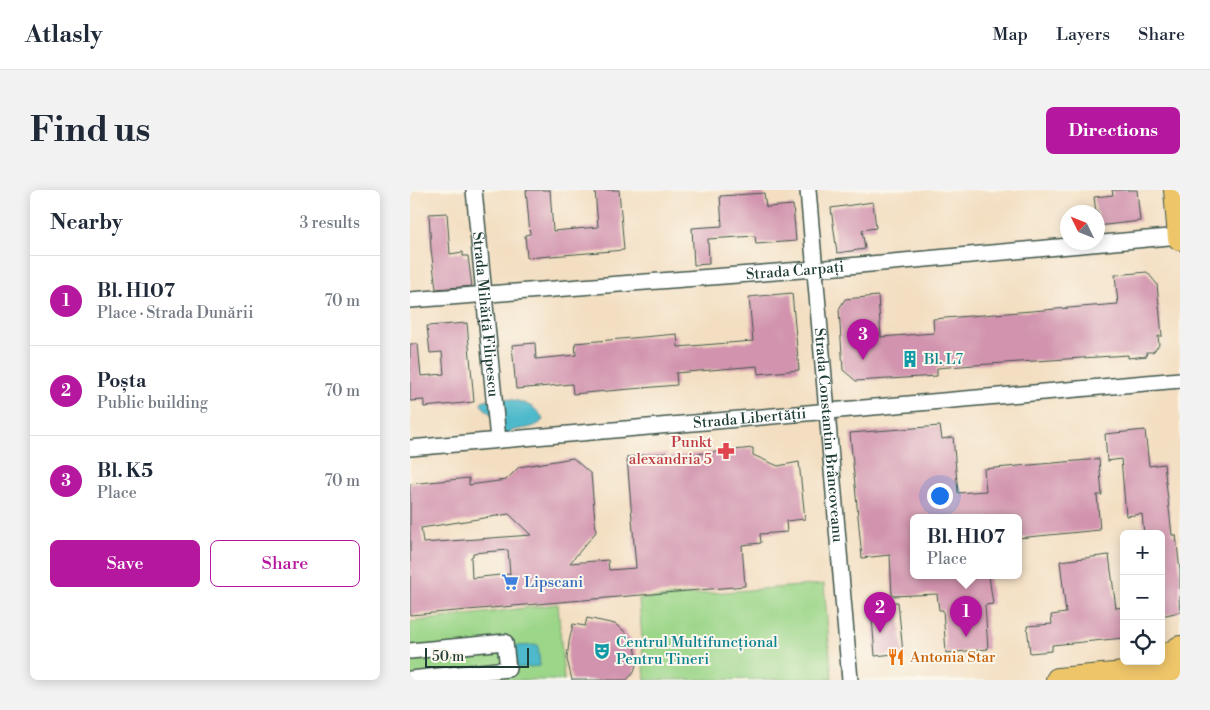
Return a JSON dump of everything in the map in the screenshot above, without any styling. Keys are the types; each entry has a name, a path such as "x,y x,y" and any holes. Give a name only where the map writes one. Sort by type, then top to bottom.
{"main road":[{"path":"1176,190 1180,237"},
{"path":"1165,658 1180,648"},
{"path":"1136,673 1153,665"},
{"path":"1058,680 1180,669"}],"street":[{"name":"Strada Mihăiță Filipescu","path":"474,190 498,440"},
{"name":"Strada Constantin Brâncoveanu","path":"808,190 850,680"},
{"name":"Strada Carpați","path":"410,300 815,269 1180,237"},
{"name":"Strada Libertății","path":"410,448 1180,380"},
{"path":"410,651 505,642 508,670 410,679"}],"green space":[{"path":"824,584 832,679 645,680 639,599"},
{"path":"558,604 564,680 410,680 410,622"}],"water":[{"path":"492,398 514,400 529,405 540,414 543,420 532,427 511,431 512,446 503,449 494,447 498,421 481,405 482,401"},
{"path":"538,645 540,666 517,668 515,646"}],"building":[{"path":"526,190 550,190 553,231 598,227 595,190 619,190 624,250 527,258 525,235 530,234"},
{"path":"1112,190 1137,190 1140,221 1105,225 1105,205 1095,205 1094,197 1113,195"},
{"path":"764,193 766,207 793,205 796,241 756,244 755,236 708,239 709,264 694,265 692,228 722,226 720,196"},
{"path":"873,202 876,228 862,230 865,249 837,253 831,208"},
{"path":"447,213 450,254 463,252 463,256 468,256 472,286 436,289 429,214"},
{"path":"1147,272 1157,284 1162,336 1158,336 1159,345 1153,352 1146,352 1147,356 1128,358 1128,355 937,368 937,376 856,381 843,370 839,309 845,299 878,296 881,337 934,333 933,319 1118,304 1115,275"},
{"path":"792,293 799,370 758,374 757,366 676,373 677,385 573,394 572,384 516,389 512,345 535,343 536,359 576,355 575,343 677,334 678,347 753,341 749,297"},
{"path":"467,323 474,402 424,407 424,400 410,401 410,344 418,344 421,376 444,374 442,352 430,353 427,326"},
{"path":"940,426 942,439 953,437 958,493 986,491 984,469 1099,459 1102,495 1097,495 1100,530 1022,538 1022,514 910,514 910,579 989,579 993,604 985,605 988,649 946,653 943,610 939,610 937,594 892,596 890,555 862,558 850,433"},
{"path":"1145,430 1149,466 1164,464 1172,535 1176,535 1180,571 1180,612 1165,615 1165,530 1144,530 1142,514 1126,516 1121,459 1107,461 1105,434"},
{"path":"753,448 753,455 778,466 799,462 805,519 786,521 787,532 760,534 761,543 742,545 745,586 410,615 410,484 469,478 469,485 506,480 519,467 573,458 591,474 596,532 570,563 608,560 609,570 636,568 627,457 666,453 667,457","holes":["509,514 531,535 423,543 421,528","508,550 510,574 472,578 471,557 473,553"]},
{"path":"1109,555 1116,608 1120,608 1120,638 1052,645 1052,651 1030,653 1027,626 1052,624 1051,615 1066,613 1060,561"},
{"path":"898,602 903,653 875,656 871,604"},
{"name":"Centrul Multifuncțional Pentru Tineri","path":"587,618 615,624 630,638 637,656 634,672 627,680 572,680 567,659 573,624 585,626"}],"place":[{"name":"Bl. L7","path":"910,359"},
{"name":"Bl. K5","path":"863,360"},
{"name":"Punkt alexandria 5","path":"726,451"},
{"name":"Lipscani","path":"510,582"},
{"name":"Poșta","path":"880,633"},
{"name":"Bl. H107","path":"966,637"},
{"name":"Centrul Multifuncțional Pentru Tineri","path":"602,651"},
{"name":"Antonia Star","path":"896,657"}]}
